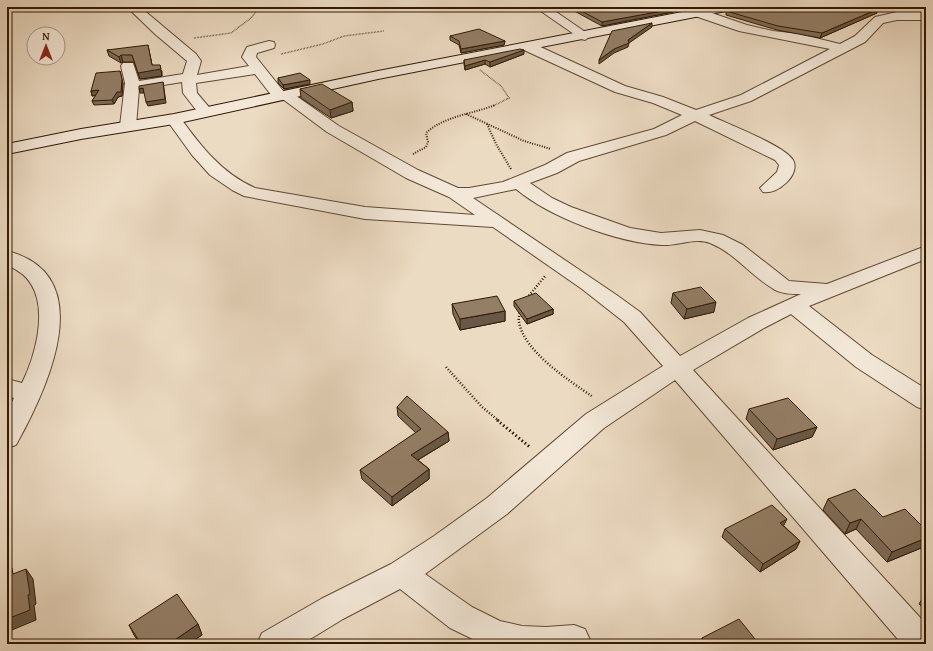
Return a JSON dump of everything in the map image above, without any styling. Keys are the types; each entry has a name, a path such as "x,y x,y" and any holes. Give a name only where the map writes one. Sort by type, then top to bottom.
{"street":[{"path":"134,7 171,41 191,56 194,61 189,79 190,93 205,112"},
{"path":"542,7 585,36"},
{"path":"7,149 55,139 174,119 378,75 529,47 726,7"},
{"path":"699,13 749,30 799,38 840,48"},
{"path":"455,193 488,191 518,182 551,169 573,157 660,132 695,115 746,98 860,38 879,20 897,16 926,16"},
{"path":"269,45 252,50 249,54 258,69 283,96 333,129 412,174 455,193 496,222 560,263 601,292 632,317 923,644"},
{"path":"529,47 631,93 658,100 695,115 783,156 787,170 784,176 768,188"},
{"path":"128,66 132,86 128,126"},
{"path":"132,86 258,69"},
{"path":"174,119 195,148 224,179 236,187 250,192 365,213 496,222"},
{"path":"518,182 532,194 558,208 611,230 663,239 706,236 733,248 779,284 786,287 827,290"},
{"path":"273,644 332,609 402,573 497,506 547,461 612,409 677,369 756,323 793,304 926,252"},
{"path":"7,257 22,263 38,277 47,292 50,328 39,371 17,390 7,438"},
{"path":"793,304 864,361 926,401"},
{"path":"402,573 452,612 476,627 500,638 526,643 552,644 574,640"}],"path":[{"path":"171,41 231,33 251,18 260,7"},
{"path":"249,54 286,53 323,44 344,36 384,31"},
{"path":"395,164 427,147 427,131 466,114 500,104 509,98 508,94 499,84 465,59"},
{"path":"466,114 524,141 573,157"},
{"path":"487,123 496,144 518,182"},
{"path":"525,301 551,270 560,263"},
{"path":"522,305 517,321 519,330 533,349 570,382 612,409"},
{"path":"446,367 492,416 547,461"}],"building":[{"path":"574,7 676,7 674,9 602,22"},
{"path":"737,7 871,7 878,9 822,33 778,26 726,11"},
{"path":"652,23 628,40 629,43 614,49 599,60 612,31"},
{"path":"479,29 505,41 461,49 459,41 450,36"},
{"path":"148,45 152,65 160,65 161,69 138,73 132,55 121,55 119,57 107,50"},
{"path":"520,49 524,50 490,62 485,60 465,66 464,60"},
{"path":"120,71 122,79 121,92 117,92 112,100 92,101 99,90 91,91 96,73"},
{"path":"300,73 310,80 283,85 278,78"},
{"path":"163,82 165,99 146,102 143,88 139,89 139,86"},
{"path":"322,84 352,102 330,110 300,89"},
{"path":"701,287 716,302 687,309 673,293"},
{"path":"536,293 553,309 527,319 514,301"},
{"path":"497,296 505,311 460,319 452,304"},
{"path":"407,396 448,432 411,455 429,469 392,497 360,470 421,429 397,407"},
{"path":"788,398 817,427 777,439 749,409"},
{"path":"855,489 883,517 905,509 926,530 926,538 892,552 861,519 850,523 828,499"},
{"path":"772,505 787,519 780,523 800,541 763,564 725,529"},
{"path":"12,568 13,574 26,569 30,594 28,595 30,610 7,619 7,570"},
{"path":"177,594 198,624 169,644 141,644 129,625"},
{"path":"739,619 759,644 707,644 702,638"}]}
